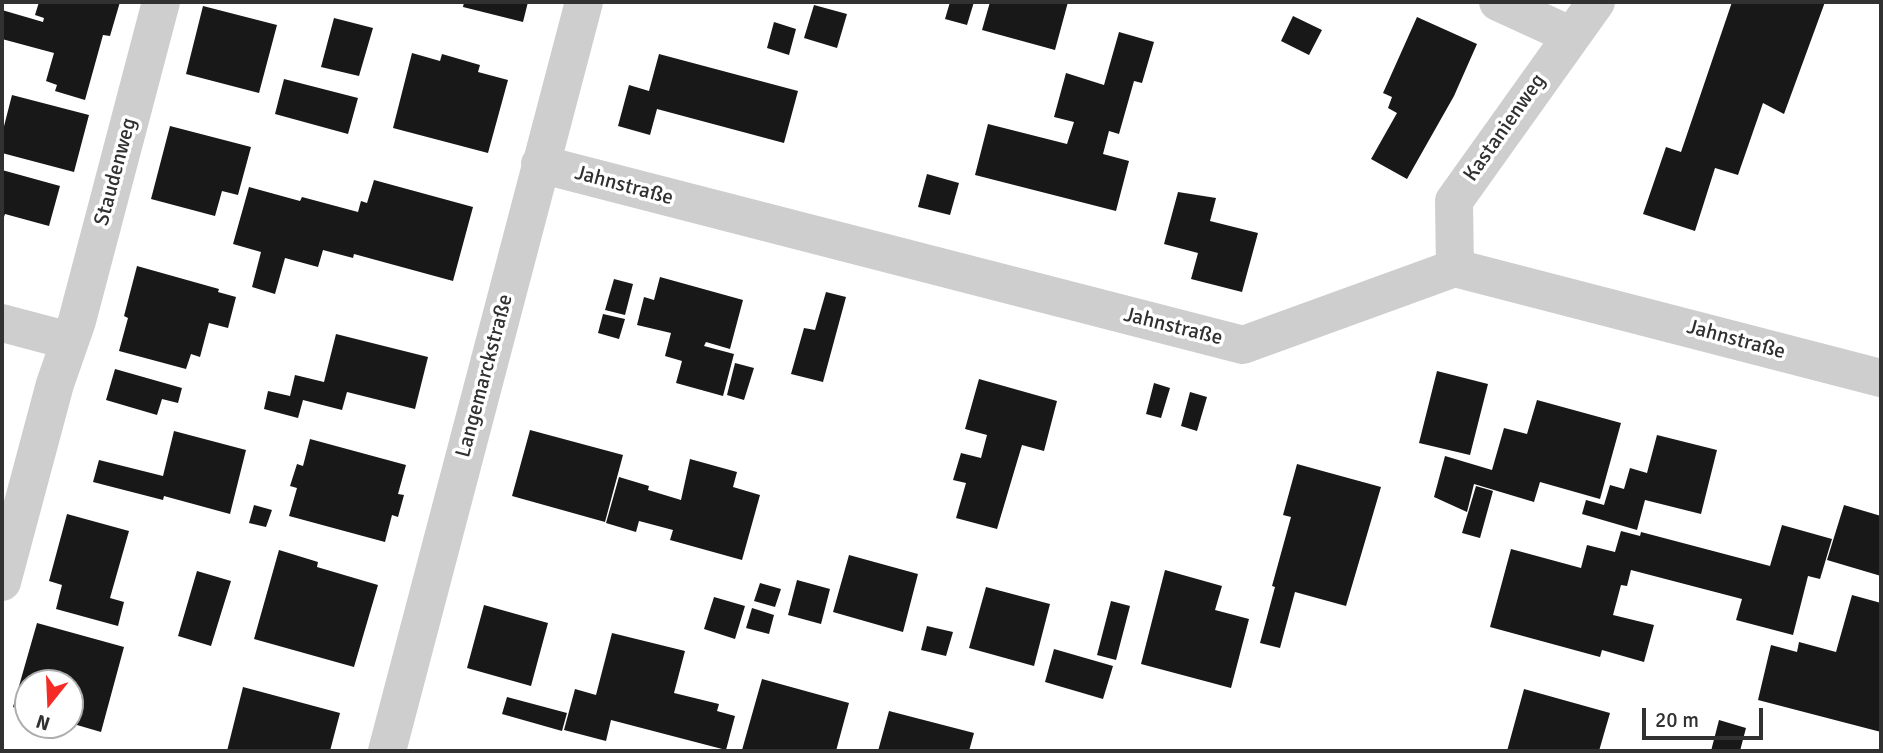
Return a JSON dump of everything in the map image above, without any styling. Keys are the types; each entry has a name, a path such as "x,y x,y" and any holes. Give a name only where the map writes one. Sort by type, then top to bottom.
{"street":[{"name":"Staudenweg","path":"2,582 55,384 80,309 161,2"},
{"name":"Langemarckstraße","path":"387,751 584,2"},
{"path":"1498,2 1570,35"},
{"name":"Kastanienweg","path":"1455,268 1454,201 1596,2"},
{"name":"Jahnstraße","path":"540,164 1243,345 1455,268 1881,377"},
{"path":"2,323 69,341"}],"building":[{"path":"39,2 120,2 110,36 103,35 85,100 55,91 57,85 46,81 54,53 2,39 2,10 43,22 44,18 35,15"},
{"path":"464,2 528,2 523,22 463,7"},
{"path":"950,2 974,2 967,25 945,19"},
{"path":"990,2 1068,2 1055,50 982,30"},
{"path":"1732,2 1825,2 1784,114 1763,103 1738,175 1715,168 1695,231 1643,214 1666,147 1681,152"},
{"path":"814,5 847,14 837,48 804,38"},
{"path":"203,6 277,25 259,93 186,74"},
{"path":"1293,16 1322,30 1309,55 1281,41"},
{"path":"1417,17 1477,44 1454,96 1407,179 1371,159 1397,113 1388,108 1392,97 1383,93"},
{"path":"334,18 373,28 359,76 321,67"},
{"path":"774,22 796,29 789,55 767,48"},
{"path":"1119,32 1154,42 1142,83 1134,81 1119,134 1109,131 1103,154 1129,161 1116,211 975,175 988,124 1067,144 1074,122 1054,117 1066,73 1104,85"},
{"path":"412,53 440,61 442,54 480,65 478,72 508,80 488,153 393,128"},
{"path":"659,54 798,91 784,143 657,109 650,135 618,126 629,85 649,91"},
{"path":"284,79 358,98 348,134 275,114"},
{"path":"12,95 89,115 74,172 2,153 2,134"},
{"path":"170,126 251,147 238,195 222,191 215,216 151,199"},
{"path":"2,170 60,186 49,226 5,214 2,223"},
{"path":"927,174 959,183 950,215 918,207"},
{"path":"374,180 473,207 453,281 354,254 353,258 323,250 318,267 285,258 275,294 252,287 261,252 233,244 249,187 300,201 302,197 358,212 361,201 367,203"},
{"path":"1178,192 1216,198 1210,221 1258,233 1242,292 1191,279 1198,253 1164,244"},
{"path":"137,266 219,289 218,292 236,297 228,328 209,323 200,357 191,354 186,369 119,351 128,318 124,316"},
{"path":"660,277 743,300 730,349 706,342 704,346 734,354 723,396 676,383 682,361 665,356 671,333 637,325 644,297 654,300"},
{"path":"614,279 633,284 625,315 605,310"},
{"path":"826,292 846,297 823,382 791,374 804,328 815,330"},
{"path":"603,314 625,319 619,339 598,333"},
{"path":"336,334 428,357 415,409 347,392 342,410 303,400 298,418 264,409 268,391 290,396 295,375 324,382"},
{"path":"735,363 754,368 744,400 727,395"},
{"path":"115,369 182,388 178,403 162,399 157,415 106,400"},
{"path":"1437,371 1488,384 1470,455 1419,443"},
{"path":"979,379 1057,401 1044,451 1022,445 997,529 956,518 966,483 953,480 961,453 981,458 987,435 965,429"},
{"path":"1154,383 1170,388 1161,418 1146,414"},
{"path":"1190,392 1207,397 1197,431 1181,426"},
{"path":"1537,400 1621,423 1600,499 1540,482 1534,502 1474,484 1467,512 1434,497 1445,456 1492,470 1504,428 1527,434"},
{"path":"530,430 623,455 605,522 512,496"},
{"path":"174,431 246,450 230,514 164,496 163,500 93,482 99,460 163,476"},
{"path":"1657,435 1717,450 1701,514 1645,500 1637,530 1582,514 1586,500 1604,505 1610,485 1624,489 1630,468 1647,473"},
{"path":"310,439 406,465 398,494 404,495 398,517 392,515 385,542 289,516 297,488 290,486 297,464 303,466"},
{"path":"690,459 737,472 733,487 760,495 742,560 670,540 673,530 639,521 636,532 606,523 619,477 649,486 648,490 681,500"},
{"path":"1297,464 1381,487 1346,606 1295,592 1280,648 1260,643 1291,517 1283,515"},
{"path":"1476,486 1493,491 1480,538 1462,533"},
{"path":"254,505 272,510 266,527 249,523"},
{"path":"1844,505 1881,516 1881,576 1827,560"},
{"path":"67,514 129,531 110,598 124,602 118,626 56,609 62,585 49,581"},
{"path":"1782,525 1832,539 1820,579 1808,576 1793,635 1736,620 1742,599 1631,570 1627,586 1621,585 1613,615 1654,625 1644,662 1602,650 1600,657 1490,627 1511,549 1581,568 1587,545 1615,552 1621,531 1640,536 1641,532 1770,566"},
{"path":"279,550 318,562 317,567 378,585 354,667 254,639"},
{"path":"849,555 918,574 903,632 833,612"},
{"path":"1165,570 1222,586 1215,610 1249,619 1231,688 1141,664"},
{"path":"197,571 231,581 211,646 178,636"},
{"path":"797,580 830,589 821,624 788,615"},
{"path":"760,583 781,589 775,607 754,601"},
{"path":"986,587 1050,604 1034,666 969,648"},
{"path":"1852,595 1881,603 1881,732 1758,700 1771,645 1797,652 1799,642 1836,652"},
{"path":"714,597 745,606 735,639 704,629"},
{"path":"1111,601 1130,606 1116,660 1097,655"},
{"path":"484,605 548,623 531,686 467,668"},
{"path":"752,608 774,615 769,634 746,628"},
{"path":"37,623 124,647 101,732 84,727 84,669 24,669"},
{"path":"927,626 953,632 946,656 921,650"},
{"path":"612,633 685,651 674,693 719,704 717,711 735,716 726,750 611,720 606,741 564,730 575,689 596,695"},
{"path":"1054,649 1113,666 1103,699 1045,682"},
{"path":"762,679 849,703 836,751 742,750"},
{"path":"243,687 340,713 330,751 227,751"},
{"path":"1524,689 1610,713 1599,751 1507,751"},
{"path":"507,697 567,713 562,731 502,714"},
{"path":"889,711 974,733 969,751 878,751"},
{"path":"1719,720 1746,728 1740,751 1711,751"}]}
